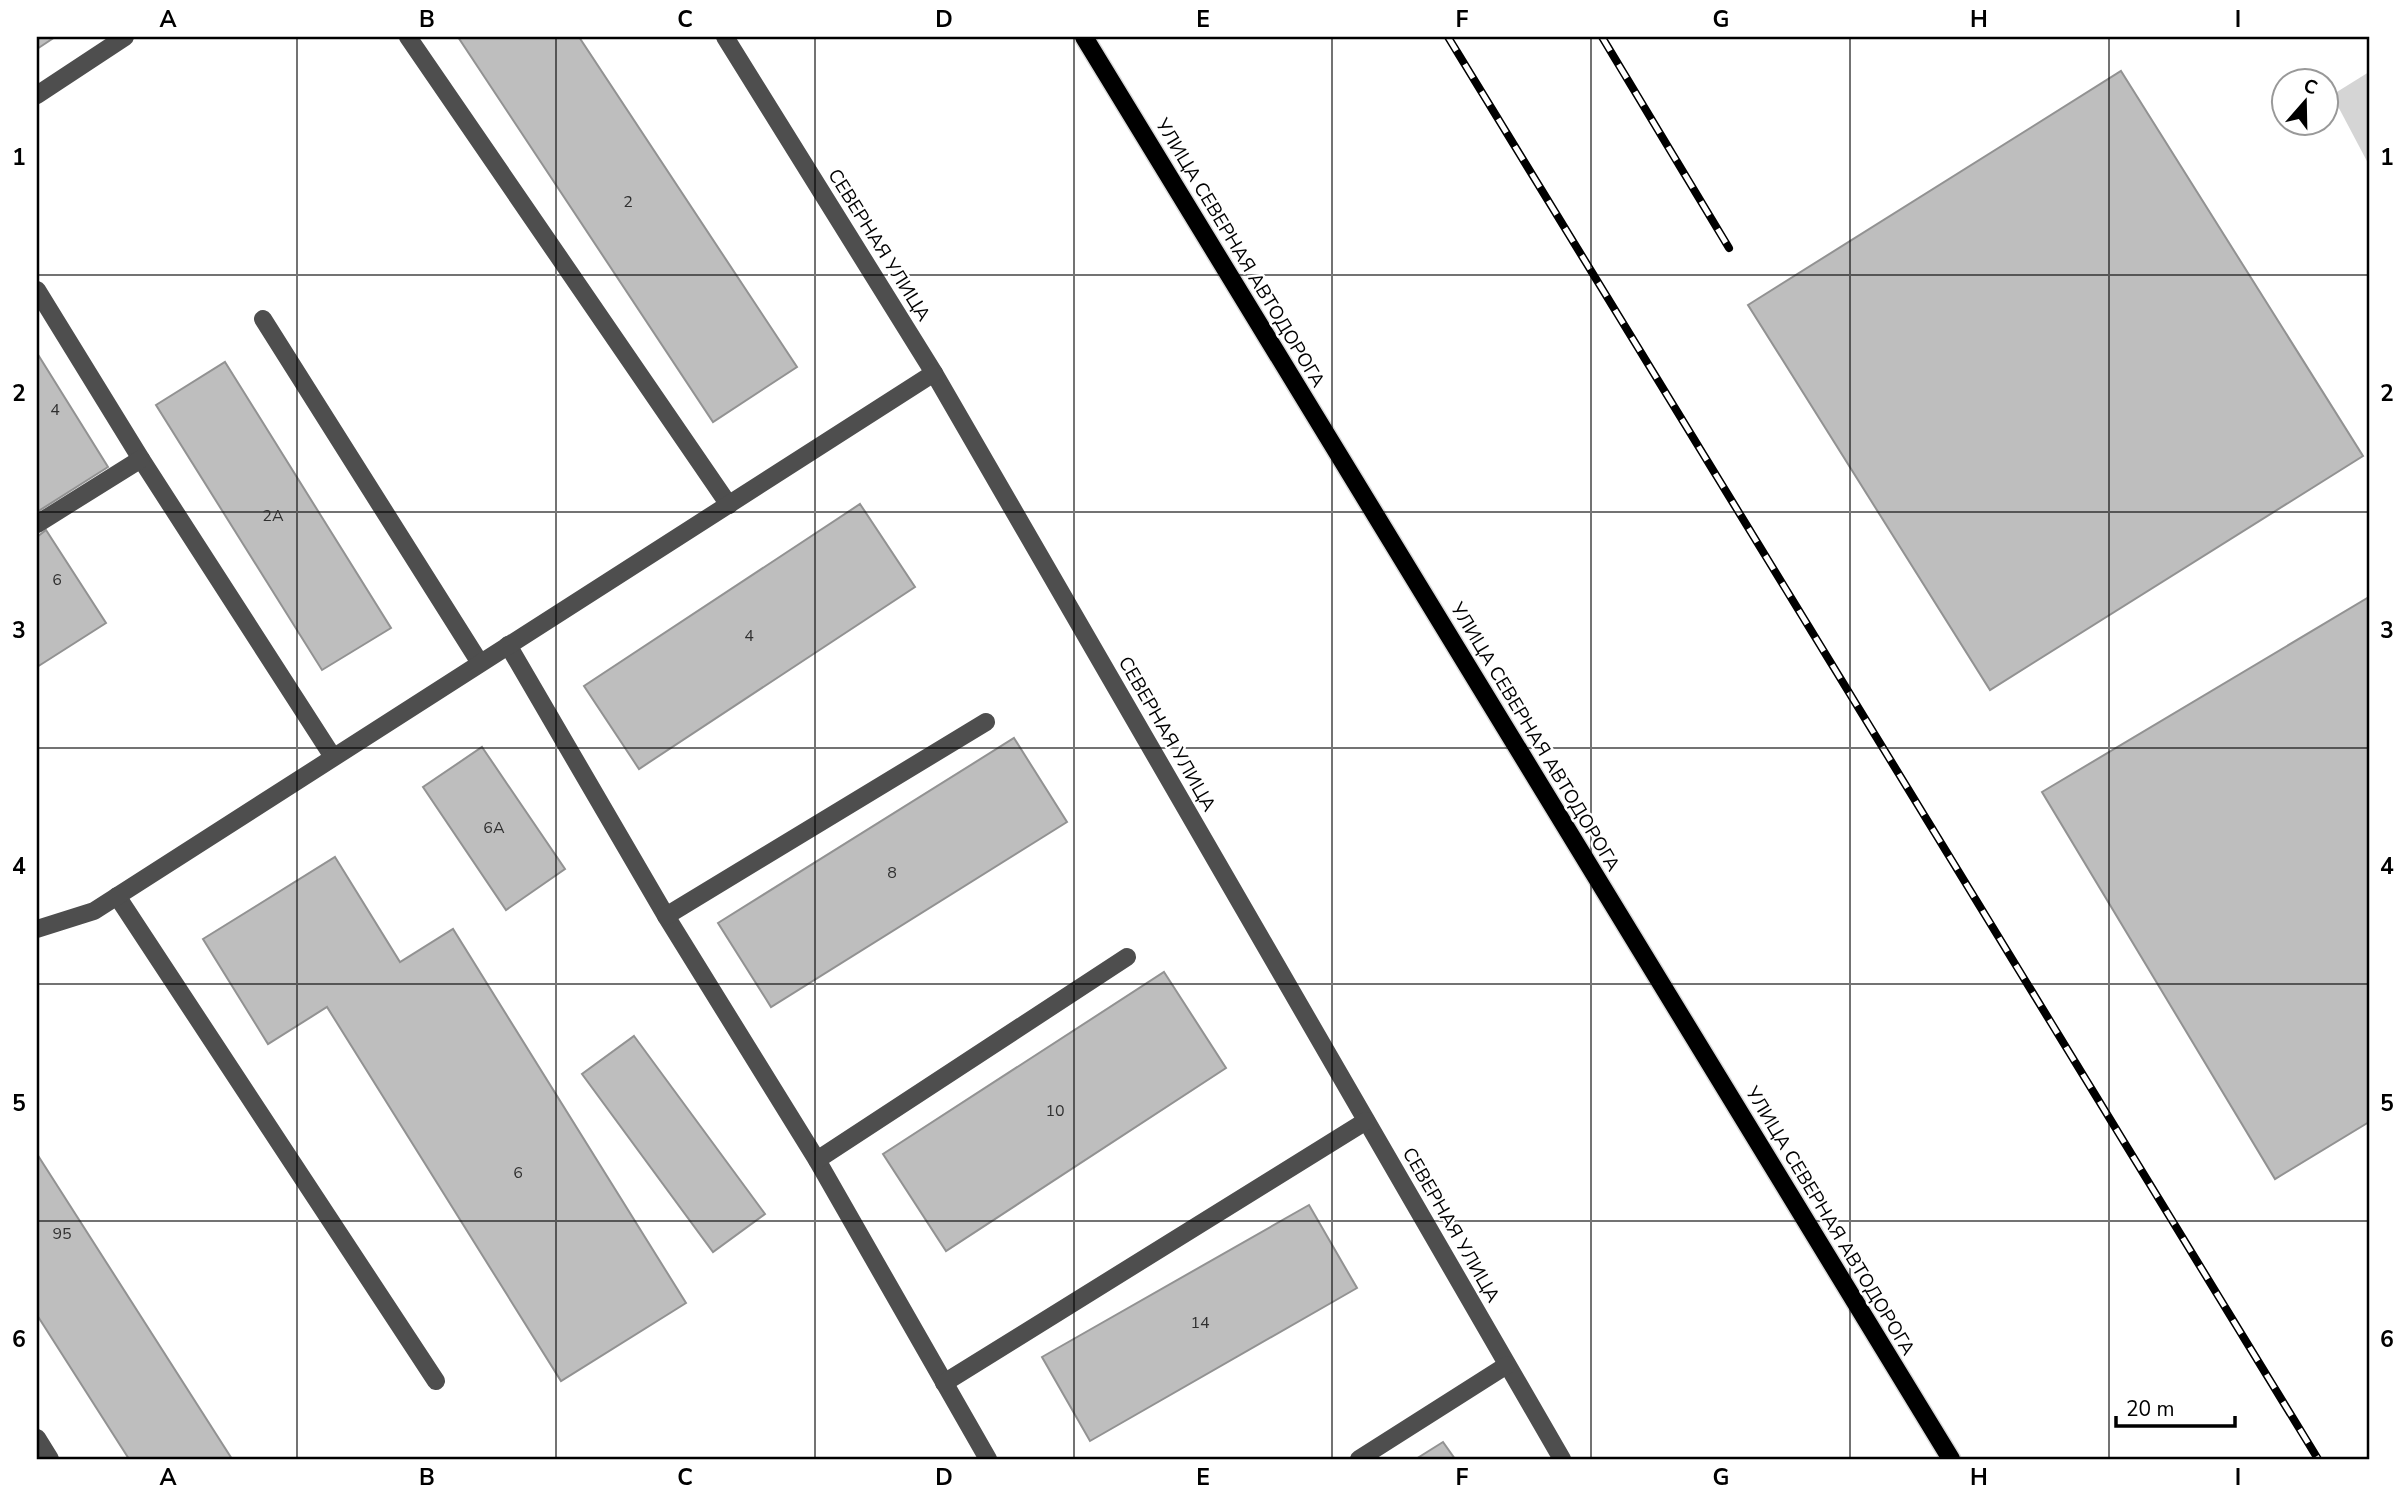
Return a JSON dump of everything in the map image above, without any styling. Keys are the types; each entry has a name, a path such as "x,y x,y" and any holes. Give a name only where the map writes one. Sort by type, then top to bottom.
{"main road":[{"name":"УЛИЦА СЕВЕРНАЯ АВТОДОРОГА","path":"1084,37 1951,1459"}],"street":[{"path":"37,95 125,37"},
{"path":"408,37 729,505"},
{"name":"СЕВЕРНАЯ УЛИЦА","path":"725,37 934,373 1562,1459"},
{"path":"37,289 141,458 333,757"},
{"path":"263,319 480,663"},
{"path":"37,929 93,911 934,373"},
{"path":"37,524 141,458"},
{"path":"508,645 666,916 817,1160 988,1459"},
{"path":"666,916 986,722"},
{"path":"117,896 436,1381"},
{"path":"817,1160 1127,957"},
{"path":"944,1383 1366,1121"},
{"path":"1359,1459 1507,1365"},
{"path":"37,1438 50,1459"}],"shaded area":[{"path":"2369,72 2369,165 2340,110 2340,90"}],"building":[{"path":"37,37 55,37 37,49"},
{"path":"458,37 579,37 797,367 713,422"},
{"path":"2121,71 2363,456 1990,690 1748,305"},
{"path":"37,353 108,467 37,512"},
{"path":"225,362 391,628 322,670 156,405"},
{"path":"860,504 915,587 639,769 584,686"},
{"path":"46,530 106,623 37,667 37,537"},
{"path":"2369,597 2369,1122 2275,1179 2042,792"},
{"path":"1014,738 1067,822 771,1007 718,923"},
{"path":"482,747 565,869 506,910 423,787"},
{"path":"335,857 400,962 453,929 686,1303 561,1381 327,1007 268,1044 203,939"},
{"path":"1164,972 1226,1068 946,1251 883,1154"},
{"path":"634,1036 765,1214 713,1252 582,1074"},
{"path":"37,1154 232,1459 129,1459 37,1315"},
{"path":"1309,1205 1357,1288 1090,1441 1042,1357"},
{"path":"1443,1442 1455,1459 1416,1459"}],"railway":[{"path":"1448,37 2318,1459"},
{"path":"1602,37 1729,248"}]}
